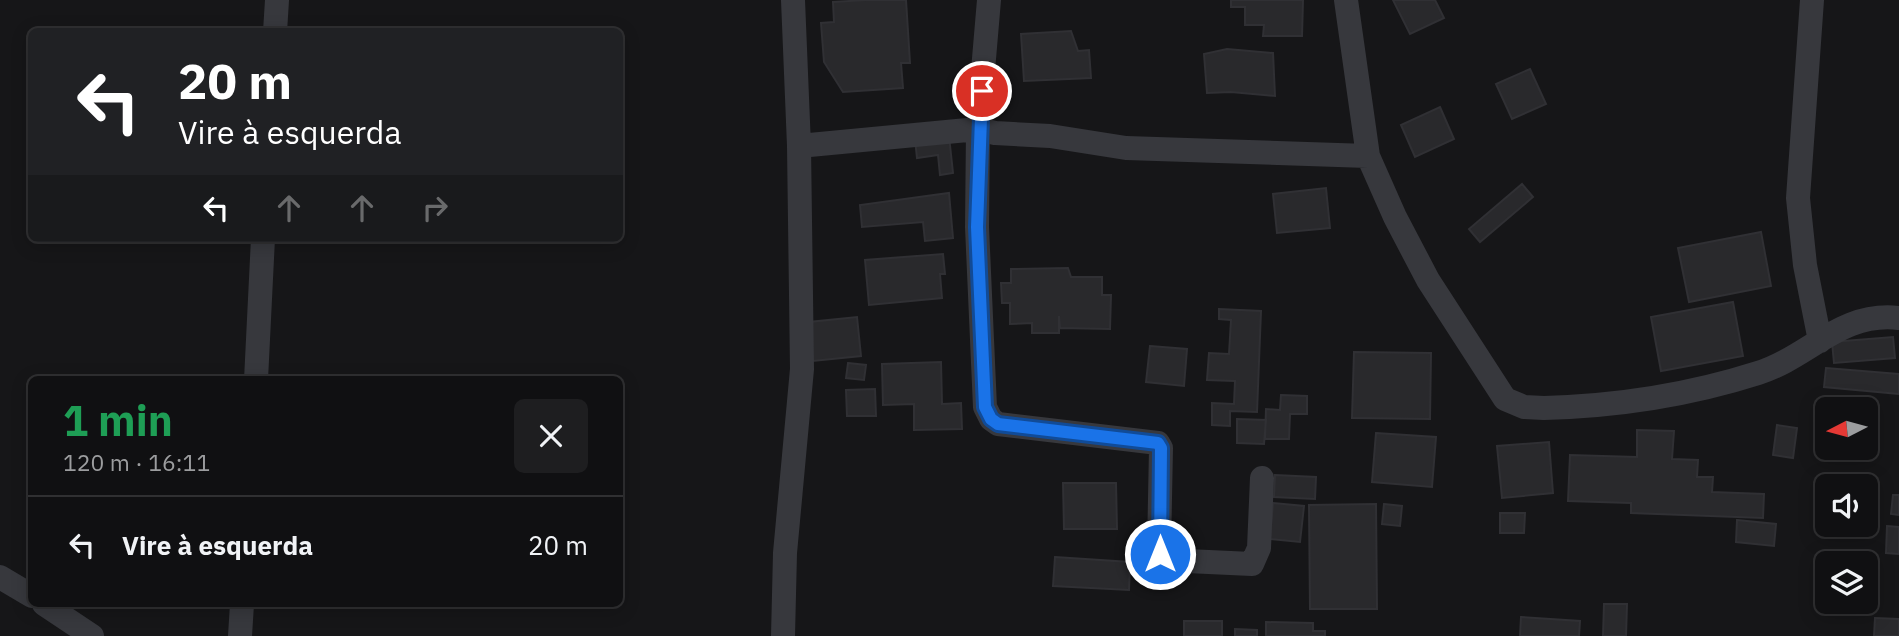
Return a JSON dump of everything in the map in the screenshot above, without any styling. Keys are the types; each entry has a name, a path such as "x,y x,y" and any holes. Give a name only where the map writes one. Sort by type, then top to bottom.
{"street":[{"path":"275,28 277,0"},
{"path":"782,636 785,553 802,369 799,146 793,0"},
{"path":"989,0 978,129 977,240 985,407 991,419 998,424 1158,443 1161,448 1159,549 1161,558 1165,560 1252,564 1259,548 1262,478"},
{"path":"1346,0 1368,156 1428,281 1505,398 1524,407 1563,407 1667,397 1761,372 1850,323 1882,316 1899,318"},
{"path":"1812,0 1798,198 1805,265 1820,341"},
{"path":"799,146 978,129 995,133 1050,136 1126,148 1368,156"},
{"path":"256,376 264,242"},
{"path":"0,577 28,594"},
{"path":"48,607 92,636"},
{"path":"240,636 242,607"}],"building":[{"path":"906,0 910,63 901,63 903,88 843,92 824,62 821,23 834,22 833,2"},
{"path":"1231,0 1303,0 1302,36 1263,36 1264,25 1245,25 1245,7 1231,7"},
{"path":"1393,0 1435,0 1444,18 1410,34"},
{"path":"1071,31 1078,51 1089,50 1091,78 1024,81 1021,34"},
{"path":"1227,49 1273,53 1275,96 1207,93 1204,54"},
{"path":"1530,69 1546,104 1512,119 1496,84"},
{"path":"1440,107 1454,139 1415,157 1401,125"},
{"path":"949,136 953,173 940,175 938,155 917,158 915,139"},
{"path":"1522,184 1533,197 1480,242 1469,229"},
{"path":"1326,188 1330,228 1277,233 1273,194"},
{"path":"949,193 953,238 925,241 923,222 862,227 860,205"},
{"path":"1761,232 1771,286 1689,302 1678,248"},
{"path":"943,254 945,274 940,274 942,298 869,305 865,260"},
{"path":"1068,268 1071,277 1102,277 1102,295 1111,295 1110,329 1060,328 1059,316 1059,333 1032,333 1032,323 1010,324 1010,303 1002,303 1001,283 1011,283 1011,269"},
{"path":"1733,302 1743,356 1661,371 1651,317"},
{"path":"1219,309 1261,311 1257,412 1230,411 1230,426 1212,425 1212,403 1234,404 1235,381 1207,380 1209,353 1229,354 1231,320 1219,319"},
{"path":"857,317 861,356 813,361 809,322"},
{"path":"1893,337 1895,358 1834,363 1832,342"},
{"path":"1150,346 1187,349 1184,386 1146,382"},
{"path":"1354,352 1431,353 1430,419 1352,418"},
{"path":"941,362 942,404 961,403 962,429 914,430 914,404 883,405 882,364"},
{"path":"848,363 866,365 864,380 846,378"},
{"path":"1826,368 1899,374 1899,394 1824,387"},
{"path":"875,389 876,416 847,416 846,390"},
{"path":"1281,395 1307,396 1307,414 1290,414 1289,439 1265,439 1266,409 1280,410"},
{"path":"1237,419 1266,420 1264,444 1237,443"},
{"path":"1777,425 1797,428 1793,458 1773,455"},
{"path":"1637,430 1674,431 1672,459 1698,460 1697,477 1713,477 1712,492 1764,494 1763,518 1631,513 1631,503 1568,501 1570,455 1637,457"},
{"path":"1376,433 1436,437 1432,487 1372,482"},
{"path":"1549,442 1553,493 1502,498 1497,446"},
{"path":"1275,475 1316,477 1315,499 1274,497"},
{"path":"1063,483 1116,483 1117,529 1064,529"},
{"path":"1893,495 1899,495 1899,515 1891,514"},
{"path":"1273,503 1304,506 1300,542 1270,539"},
{"path":"1376,504 1377,609 1310,609 1309,505"},
{"path":"1384,504 1402,506 1400,526 1382,524"},
{"path":"1500,513 1525,513 1524,533 1500,533"},
{"path":"1737,520 1776,524 1774,546 1736,542"},
{"path":"1887,526 1899,527 1899,554 1886,553"},
{"path":"1055,557 1130,562 1129,590 1053,586"},
{"path":"1604,604 1627,604 1626,636 1603,636"},
{"path":"1521,617 1580,621 1579,636 1520,636"},
{"path":"1875,618 1899,619 1899,636 1874,636"},
{"path":"1184,621 1222,621 1222,636 1184,636"},
{"path":"1266,622 1313,623 1313,631 1325,631 1325,636 1266,636"},
{"path":"1235,629 1257,630 1257,636 1235,636"}],"route":[{"path":"982,91 978,129 977,227 985,407 991,419 998,424 1158,443 1161,448 1160,554"}]}
